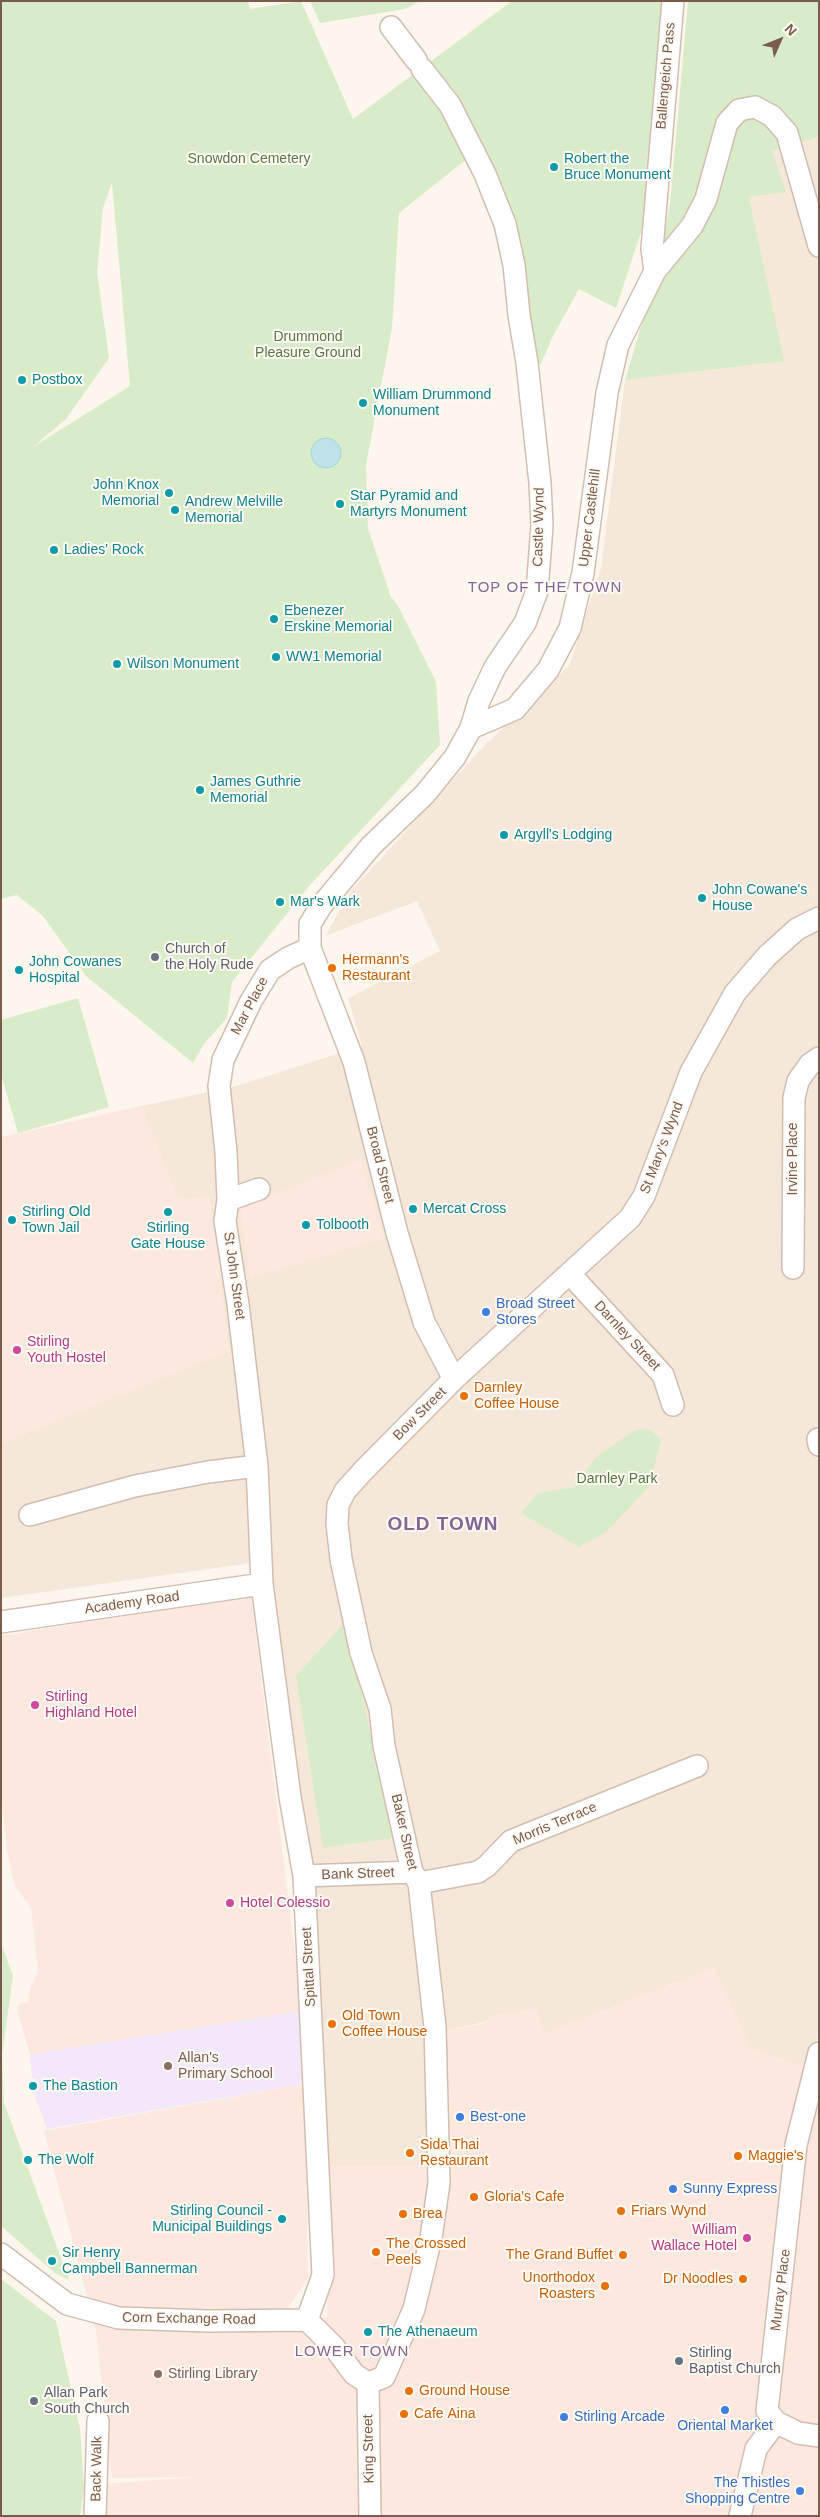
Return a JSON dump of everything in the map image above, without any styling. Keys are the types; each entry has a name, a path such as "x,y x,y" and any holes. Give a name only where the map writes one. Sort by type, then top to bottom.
{"street":[{"name":"Ballengeich Pass","path":"655,271 652,249 672,1"},
{"name":"Castle Wynd","path":"310,948 310,924 321,906 371,846 425,794 455,756 471,728 479,701 495,667 525,623 537,591 542,526 540,483 514,265 505,224 485,174 450,106 391,27"},
{"name":"Upper Castlehill","path":"471,728 515,709 548,670 570,628 583,573 607,393 618,344 655,271 692,226 706,199 727,123 739,110 756,107 772,116 787,133 819,246"},
{"name":"St Mary's Wynd","path":"454,1379 630,1218 644,1196 691,1072 735,993 767,956 797,929 819,918"},
{"name":"Mar Place","path":"219,1086 223,1060 251,1000 270,970 288,958 310,948"},
{"name":"Broad Street","path":"310,948 354,1062 397,1233 424,1322 454,1379"},
{"name":"Irvine Place","path":"793,1268 794,1098 798,1081 810,1064 819,1058"},
{"name":"St John Street","path":"219,1086 226,1152 228,1200 226,1221 257,1466 262,1584"},
{"path":"228,1200 259,1189"},
{"name":"Darnley Street","path":"570,1274 663,1375 673,1404"},
{"name":"Bow Street","path":"386,1448 454,1379"},
{"name":"Baker Street","path":"368,2383 384,2377 414,2309 431,2238 439,2183 435,2027 416,1878 384,1746 380,1709 361,1654 341,1559 337,1524 338,1505 345,1491 386,1448"},
{"path":"30,1515 135,1486 208,1472 257,1466"},
{"name":"Academy Road","path":"1,1622 262,1584"},
{"name":"Spittal Street","path":"262,1584 290,1797 304,1876 323,2275 307,2320"},
{"name":"Morris Terrace","path":"416,1878 478,1872 487,1866 511,1841 697,1766"},
{"name":"Bank Street","path":"304,1876 416,1878"},
{"name":"Murray Place","path":"776,2422 767,2411 796,2145 815,2087 819,2053"},
{"name":"Corn Exchange Road","path":"1,2254 67,2304 119,2318 208,2321 307,2320"},
{"path":"307,2320 334,2347 354,2374 368,2383"},
{"name":"King Street","path":"368,2383 370,2516"},
{"name":"Back Walk","path":"95,2516 98,2421"},
{"path":"740,2516 756,2449 776,2422 798,2433 819,2436"}],"shaded area":[{"path":"819,137 819,2035 805,2068 750,2049 714,1968 543,2034 536,2009 488,2017 489,2021 428,2035 433,2166 329,2166 323,2099 252,1563 1,1598 1,1443 228,1351 215,1236 208,1197 178,1200 141,1106 233,1087 362,1046 348,998 440,951 417,901 325,936 351,891 484,746 569,666 601,568 625,380 783,361 749,197 772,151"},
{"path":"141,1106 178,1200 208,1197 215,1236 229,1351 1,1443 1,1137"},
{"name":"Tolbooth","path":"360,1160 384,1238 250,1278 240,1208"},
{"path":"251,1595 302,2011 30,2054 17,2011 19,2004 28,2002 30,1988 38,1972 31,1908 15,1886 7,1851 1,1791 1,1636"},
{"path":"714,1968 750,2049 805,2068 819,2035 819,2516 102,2516 103,2484 195,2477 112,2478 96,2332 44,2131 305,2084 308,2278 276,2326 327,2317 329,2166 433,2166 428,2035 485,2023 489,2021 488,2017 536,2009 543,2034"},
{"name":"Allan's Primary School","path":"302,2011 305,2084 47,2129 33,2092 39,2089 40,2084 36,2079 32,2079 30,2054"}],"green space":[{"path":"1,1 248,1 250,9 301,1 353,119 512,1 663,1 647,214 616,308 579,289 552,338 541,364 527,363 516,292 473,154 399,213 392,328 366,465 368,529 391,597 397,604 436,682 440,745 310,885 232,982 227,1018 204,1044 193,1063 86,976 43,916 17,895 1,899","holes":["112,183 130,386 33,447 66,419 109,358 97,272 103,208"]},
{"path":"310,1 420,1 405,9 320,23"},
{"path":"688,1 819,1 819,137 772,151 786,192 749,197 784,361 625,380 657,274 670,204"},
{"path":"78,998 109,1107 18,1133 1,1074 1,1020"},
{"name":"Darnley Park","path":"649,1429 661,1440 649,1487 606,1532 579,1547 521,1513 538,1493 575,1487 596,1457 634,1431"},
{"path":"346,1621 393,1838 323,1848 296,1676"},
{"path":"1,1943 13,1976 2,2055 4,2103 69,2280 55,2273 1,2226"},
{"path":"1,2279 56,2321 80,2429 84,2488 80,2516 1,2516"}],"water":[{"path":"326,438 332,439 340,447 340,459 332,467 326,468 320,467 312,459 311,453 312,447 320,439"}],"place":[{"name":"Robert the Bruce Monument","path":"554,167"},
{"name":"Postbox","path":"22,380"},
{"name":"William Drummond Monument","path":"363,403"},
{"name":"John Knox Memorial","path":"169,493"},
{"name":"Star Pyramid and Martyrs Monument","path":"340,504"},
{"name":"Andrew Melville Memorial","path":"175,510"},
{"name":"Ladies' Rock","path":"54,550"},
{"name":"Ebenezer Erskine Memorial","path":"274,619"},
{"name":"WW1 Memorial","path":"276,657"},
{"name":"Wilson Monument","path":"117,664"},
{"name":"James Guthrie Memorial","path":"200,790"},
{"name":"Argyll's Lodging","path":"504,835"},
{"name":"John Cowane's House","path":"702,898"},
{"name":"Mar's Wark","path":"280,902"},
{"name":"Church of the Holy Rude","path":"155,957"},
{"name":"Hermann's Restaurant","path":"332,968"},
{"name":"John Cowanes Hospital","path":"19,970"},
{"name":"Mercat Cross","path":"413,1209"},
{"name":"Stirling Gate House","path":"168,1212"},
{"name":"Stirling Old Town Jail","path":"12,1220"},
{"name":"Tolbooth","path":"306,1225"},
{"name":"Broad Street Stores","path":"486,1312"},
{"name":"Stirling Youth Hostel","path":"17,1350"},
{"name":"Darnley Coffee House","path":"464,1396"},
{"name":"Stirling Highland Hotel","path":"35,1705"},
{"name":"Hotel Colessio","path":"230,1903"},
{"name":"Old Town Coffee House","path":"332,2024"},
{"name":"Allan's Primary School","path":"168,2066"},
{"name":"The Bastion","path":"33,2086"},
{"name":"Best-one","path":"460,2117"},
{"name":"Sida Thai Restaurant","path":"410,2153"},
{"name":"Maggie's","path":"738,2156"},
{"name":"The Wolf","path":"28,2160"},
{"name":"Sunny Express","path":"673,2189"},
{"name":"Gloria's Cafe","path":"474,2197"},
{"name":"Friars Wynd","path":"621,2211"},
{"name":"Brea","path":"403,2214"},
{"name":"Stirling Council - Municipal Buildings","path":"282,2219"},
{"name":"William Wallace Hotel","path":"747,2238"},
{"name":"The Crossed Peels","path":"376,2252"},
{"name":"The Grand Buffet","path":"623,2255"},
{"name":"Sir Henry Campbell Bannerman","path":"52,2261"},
{"name":"Dr Noodles","path":"743,2279"},
{"name":"Unorthodox Roasters","path":"605,2286"},
{"name":"The Athenaeum","path":"368,2332"},
{"name":"Stirling Baptist Church","path":"679,2361"},
{"name":"Stirling Library","path":"158,2374"},
{"name":"Ground House","path":"409,2391"},
{"name":"Allan Park South Church","path":"34,2401"},
{"name":"Oriental Market","path":"725,2410"},
{"name":"Cafe Aina","path":"404,2414"},
{"name":"Stirling Arcade","path":"564,2417"},
{"name":"The Thistles Shopping Centre","path":"800,2491"}],"district":[{"name":"TOP OF THE TOWN","path":"545,588"},
{"name":"OLD TOWN","path":"443,1525"},
{"name":"LOWER TOWN","path":"352,2352"}],"park label":[{"name":"Snowdon Cemetery","path":"249,159"},
{"name":"Drummond Pleasure Ground","path":"308,346"}]}
